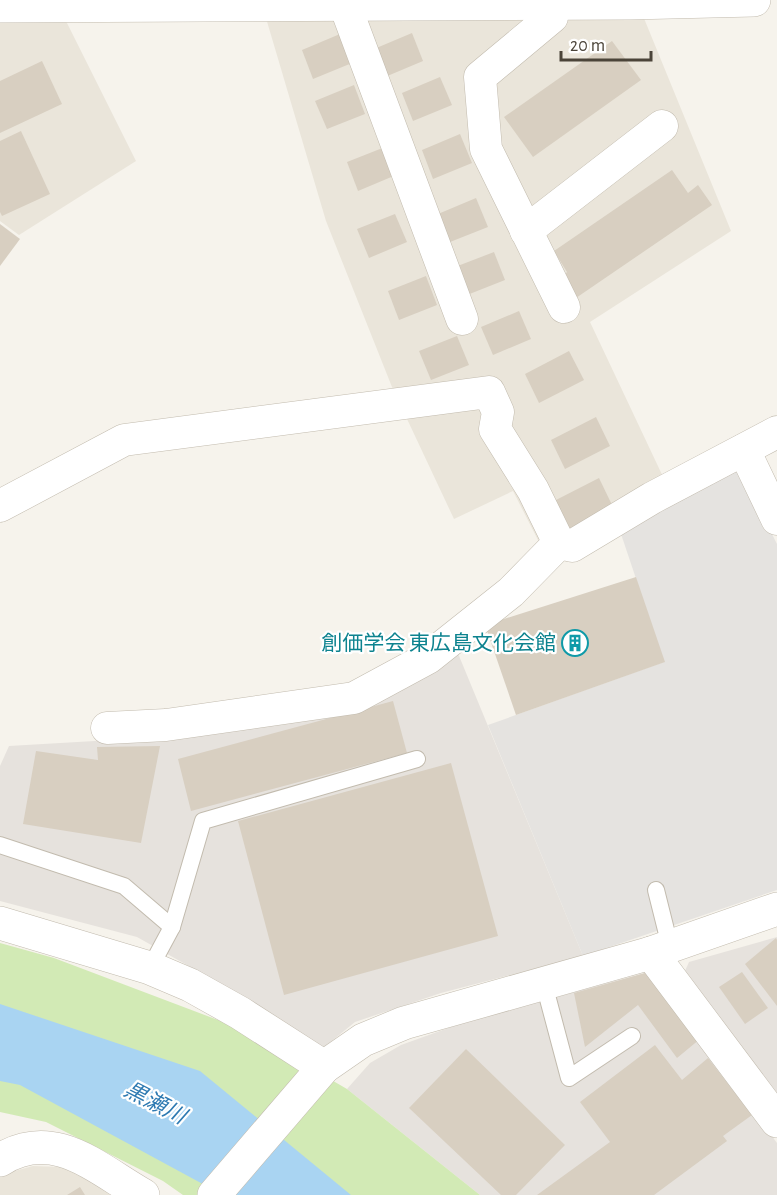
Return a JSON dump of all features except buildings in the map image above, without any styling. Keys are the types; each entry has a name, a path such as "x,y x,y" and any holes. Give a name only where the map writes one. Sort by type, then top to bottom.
{"street":[{"path":"0,6 131,2 631,3 754,0"},
{"path":"346,3 462,319"},
{"path":"552,17 480,77 486,149 564,307"},
{"path":"526,231 662,126"},
{"path":"0,506 124,440 489,392 498,412 495,429 533,490 559,543"},
{"path":"559,543 572,546 652,498 777,432"},
{"path":"744,450 777,519"},
{"path":"107,728 166,725 354,698 428,658 511,592 559,543"},
{"path":"214,1195 324,1067 363,1040 404,1023 661,950 777,909"},
{"path":"0,923 150,968 190,985 240,1013 324,1067"},
{"path":"661,950 777,1121"},
{"path":"0,1160 34,1147 70,1152 102,1168 143,1195"}],"lane":[{"path":"150,968 172,927 203,821 417,759"},
{"path":"0,845 124,886 172,927"},
{"path":"656,890 661,950"},
{"path":"544,984 569,1078 632,1036"}],"shaded area":[{"path":"0,7 60,9 136,161 19,235 0,221"},
{"path":"263,8 641,11 731,231 590,322 665,481 540,544 513,491 454,519 392,387 326,221"},
{"path":"737,465 777,544 777,890 583,956 488,725 664,662 620,531"},
{"path":"457,651 583,956 441,993 355,1022 317,1053 219,983 137,937 0,901 0,766 9,746 163,737"},
{"path":"777,937 777,1101 685,971 689,962"},
{"path":"645,973 656,979 777,1143 777,1195 480,1195 347,1089 370,1063 401,1045 465,1022"},
{"path":"33,1166 61,1167 90,1179 112,1195 0,1195 0,1175"}],"green space":[{"path":"0,943 54,958 247,1031 347,1089 480,1195 183,1195 163,1181 46,1122 0,1112"}],"water":[{"name":"黒瀬川","path":"0,1004 200,1071 351,1195 223,1195 20,1085 0,1081"}],"place":[{"name":"創価学会 東広島文化会館","path":"575,643"}]}
